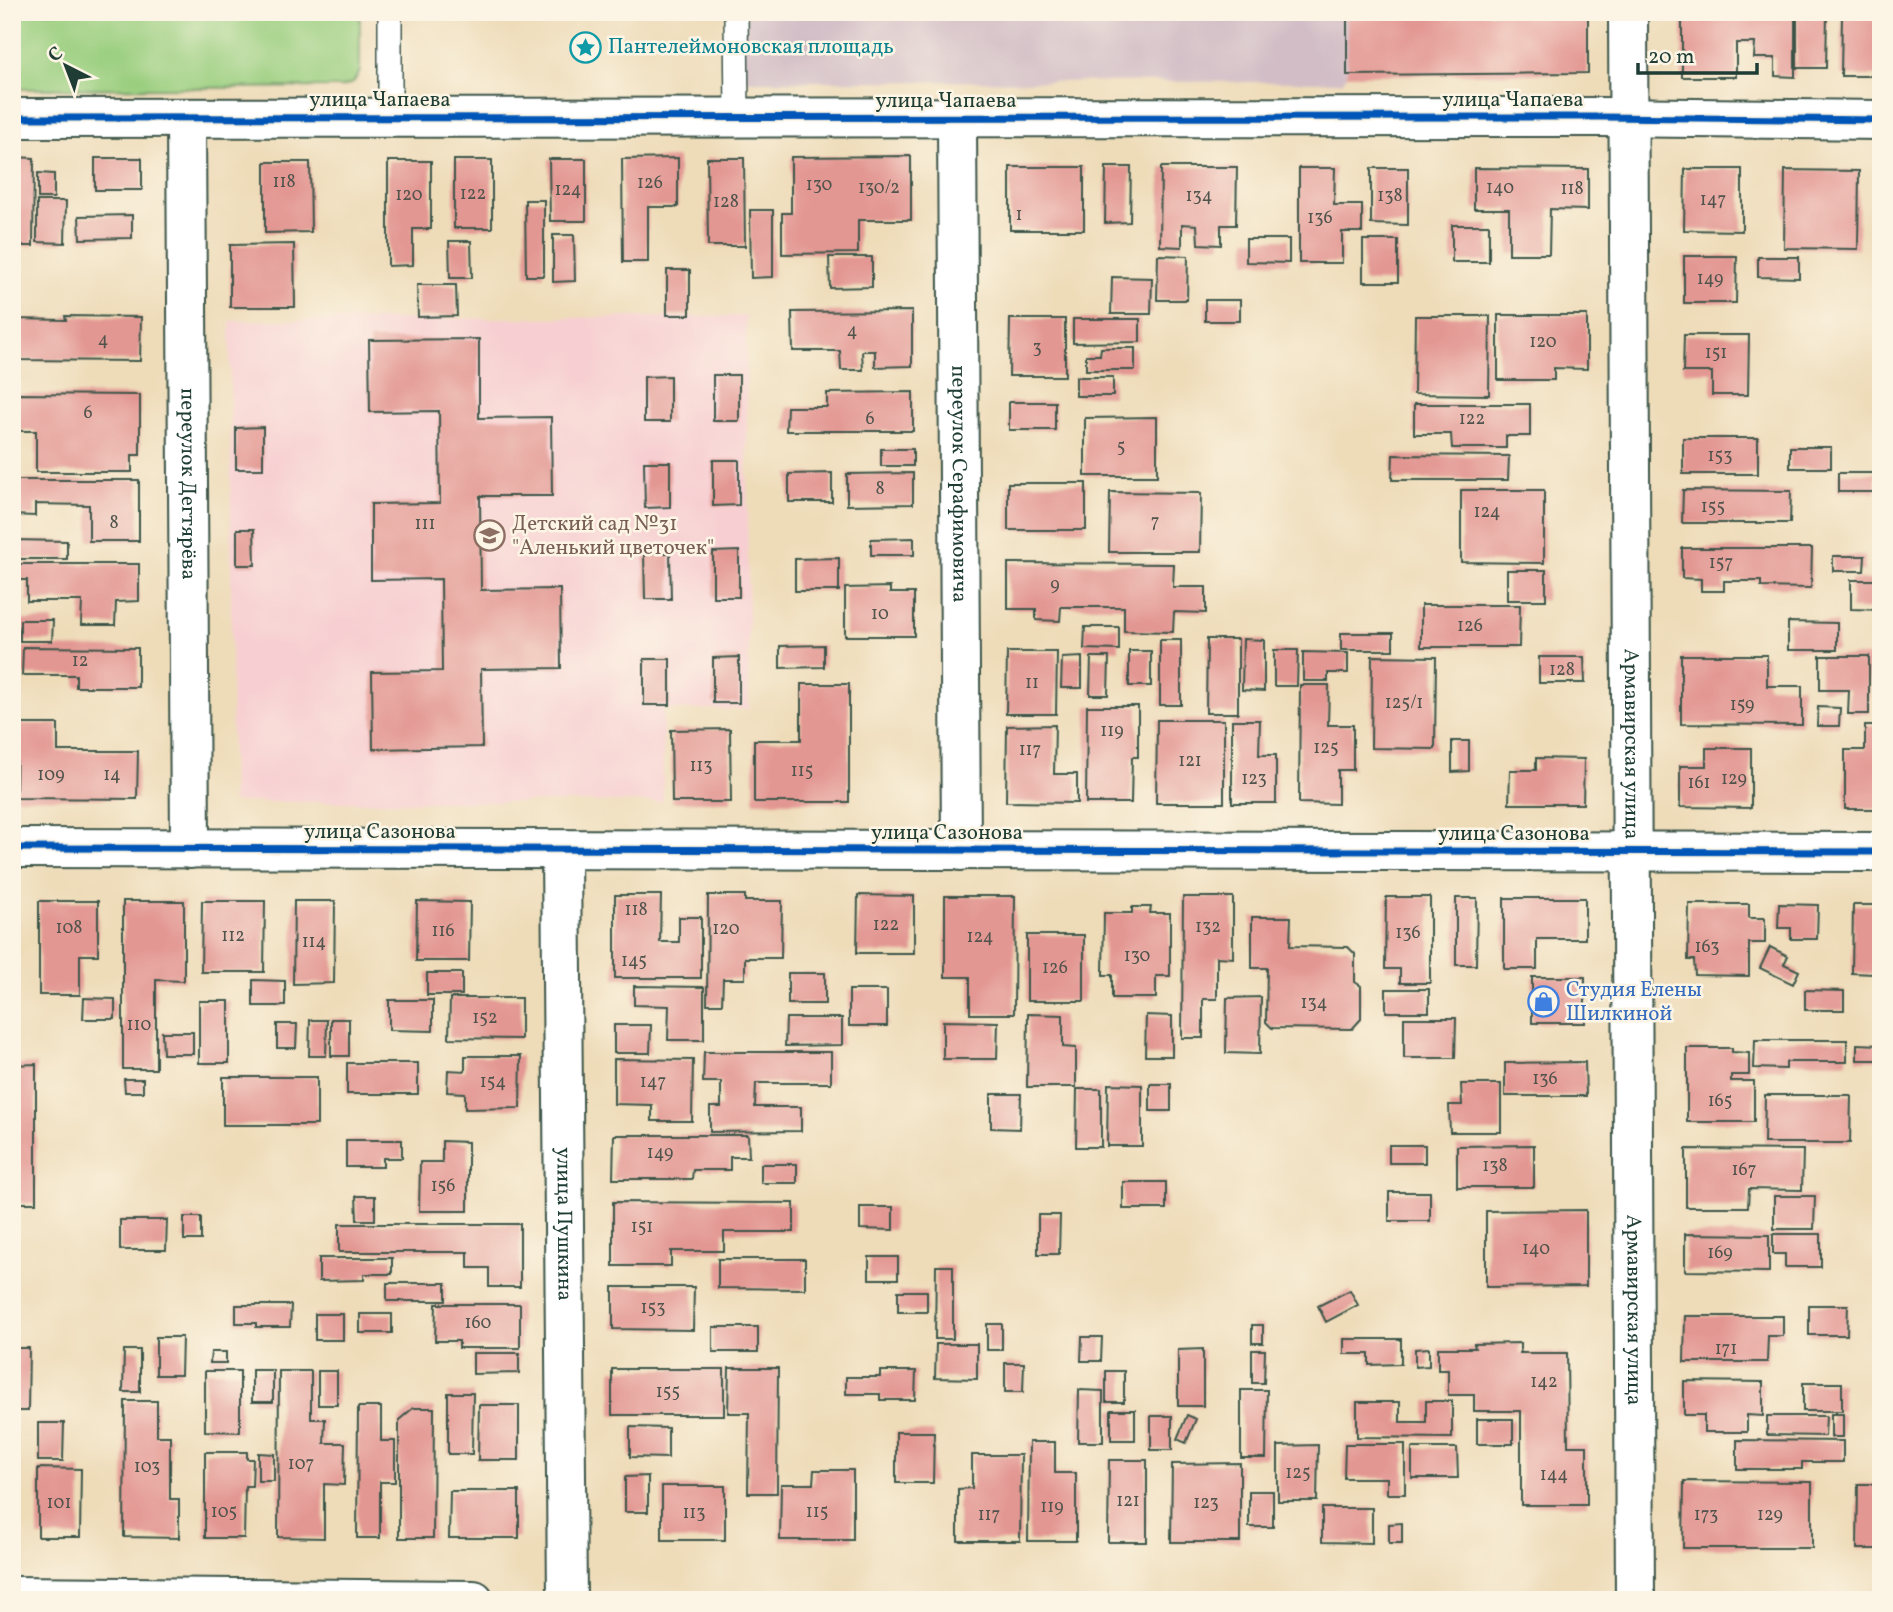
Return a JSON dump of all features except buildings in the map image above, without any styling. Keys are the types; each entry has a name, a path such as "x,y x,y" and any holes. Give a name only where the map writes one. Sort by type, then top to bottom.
{"street":[{"name":"Армавирская улица","path":"1628,12 1635,1600"},
{"name":"улица Чапаева","path":"12,118 1881,120"},
{"name":"переулок Дегтярёва","path":"186,118 190,849"},
{"name":"переулок Серафимовича","path":"957,118 961,851"},
{"name":"улица Сазонова","path":"12,848 1881,852"},
{"name":"улица Пушкина","path":"561,850 567,1600"},
{"path":"12,1596 474,1600"}],"lane":[{"path":"390,12 390,118"},
{"path":"736,12 737,118"}],"shaded area":[{"path":"741,12 1588,12 1588,73 1347,75 1342,82 742,81"},
{"name":"Детский сад №31 \"Аленький цветочек\"","path":"746,316 749,709 663,710 663,802 232,802 230,321"}],"green space":[{"path":"12,12 360,12 360,71 353,83 342,87 12,89"}],"cycle path":[{"path":"12,118 1601,117 1881,120"},
{"path":"12,848 1881,852"}],"place":[{"name":"Пантелеймоновская площадь","path":"585,47"},
{"name":"Детский сад №31 \"Аленький цветочек\"","path":"489,536"},
{"name":"Студия Елены Шилкиной","path":"1543,1002"}]}
